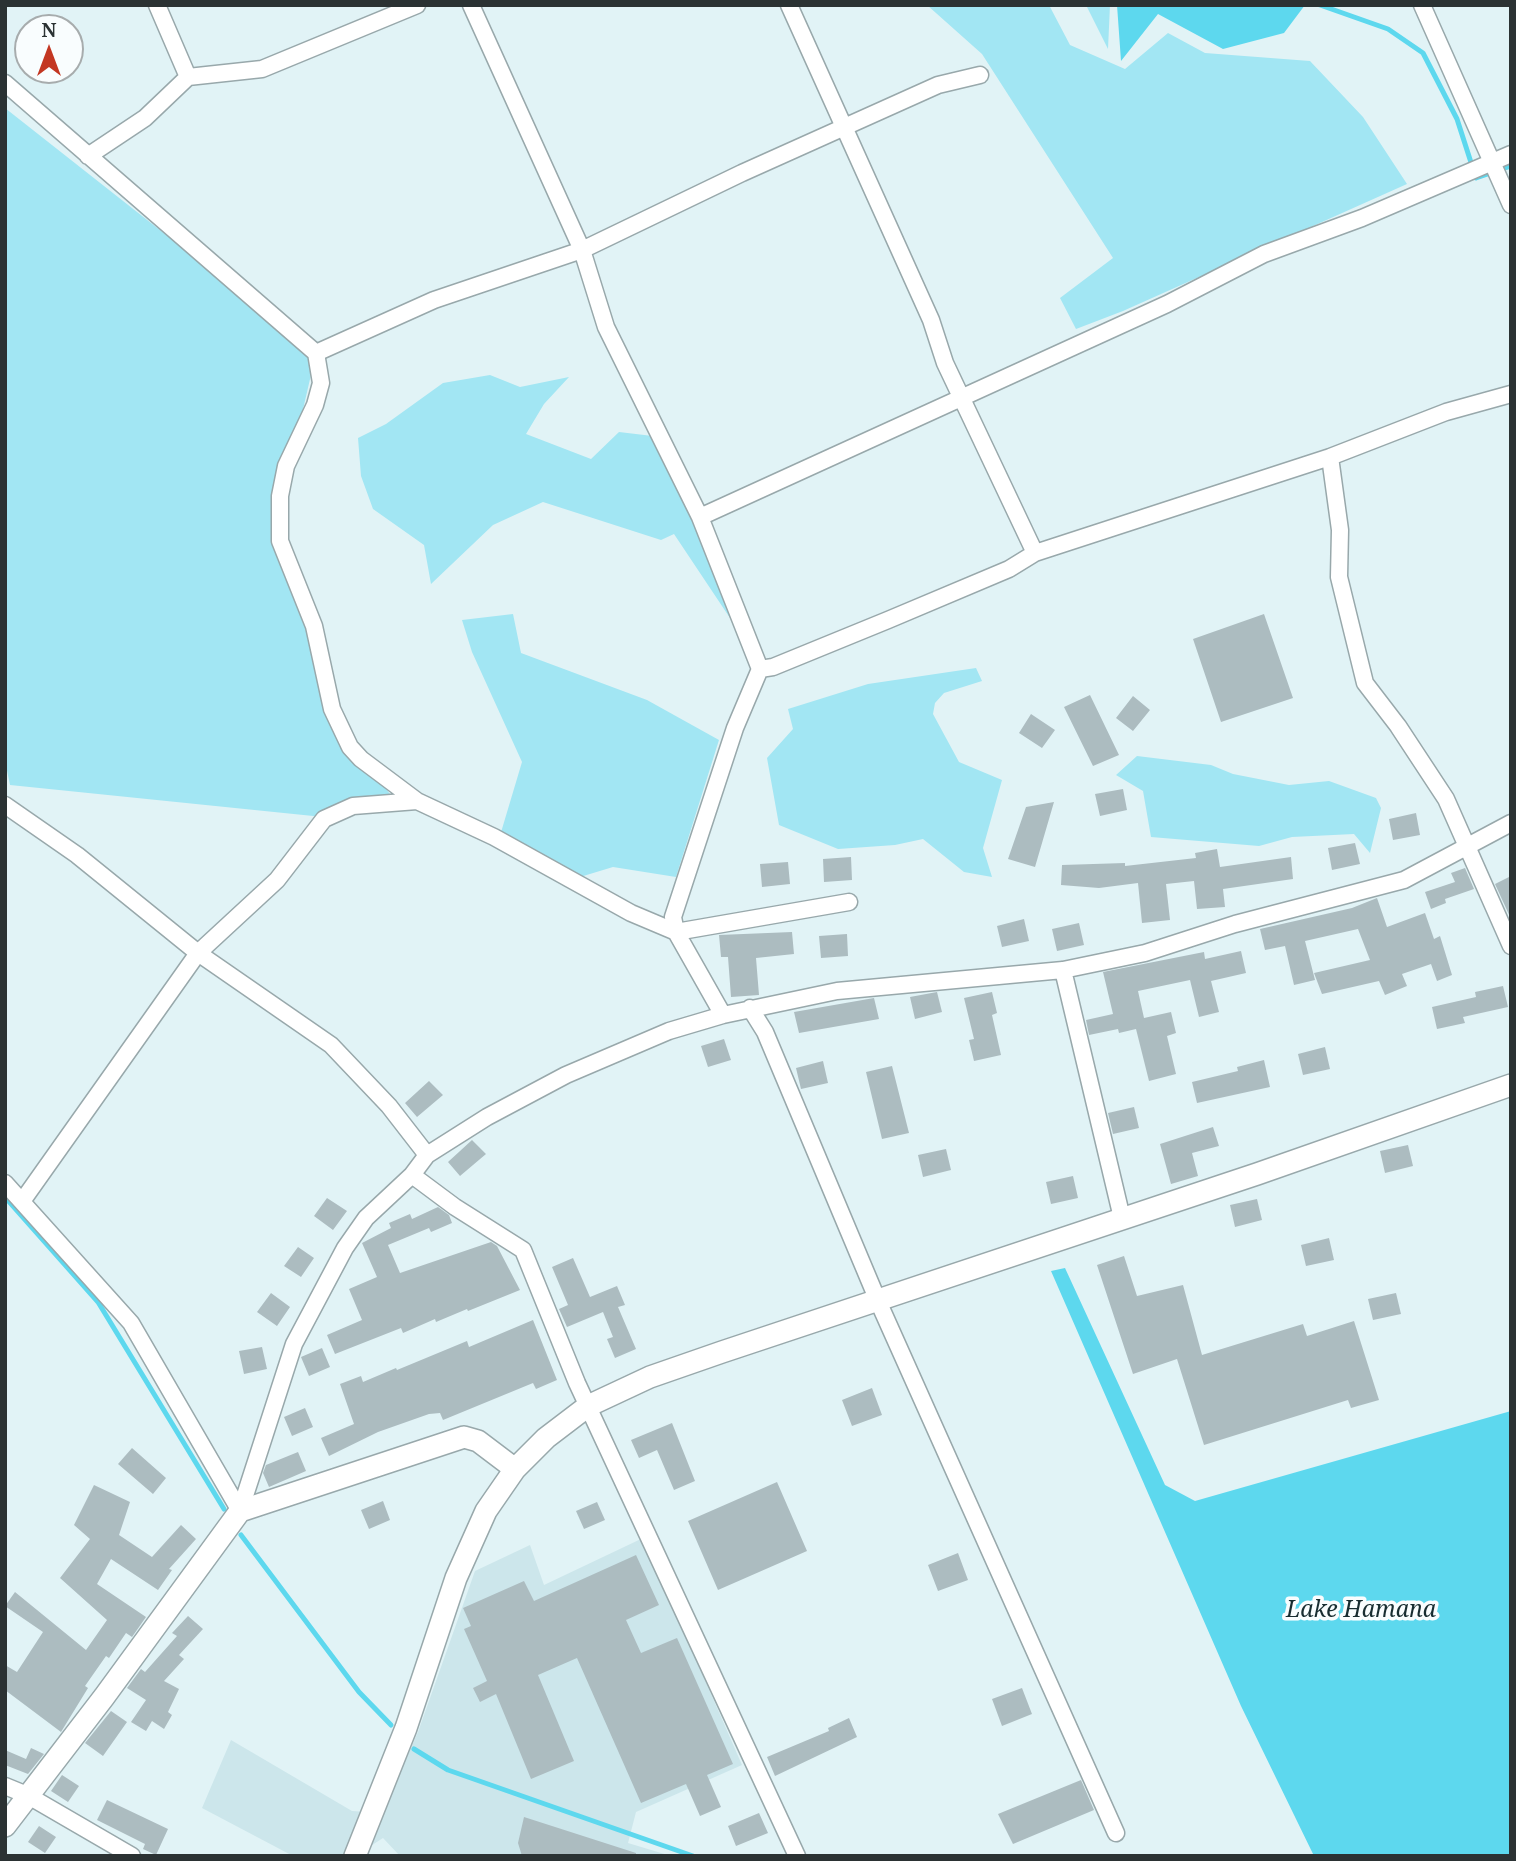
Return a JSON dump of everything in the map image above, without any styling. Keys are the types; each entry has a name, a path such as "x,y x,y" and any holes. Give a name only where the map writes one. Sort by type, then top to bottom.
{"street":[{"path":"157,5 188,77"},
{"path":"88,156 145,118 188,77 262,69 417,5"},
{"path":"471,5 582,250 606,327 701,517 760,669 735,728 673,917 676,932 723,1015"},
{"path":"789,5 842,128 931,320 945,363 963,395 1035,553"},
{"path":"1422,5 1485,170 1511,205"},
{"path":"316,353 434,300 582,250 938,85 980,75"},
{"path":"5,83 316,353 321,383 315,405 286,466 280,496 280,541 314,626 332,709 350,747 381,777 417,801 494,836 631,913 676,932 849,902"},
{"path":"701,517 1167,304 1264,254 1485,170 1511,153"},
{"path":"760,669 773,667 1009,569 1035,553 1330,457 1446,412 1511,394"},
{"path":"1330,457 1340,530 1339,578 1365,684 1398,726 1446,799 1511,947"},
{"path":"23,1200 198,953 276,880 324,819 353,806 417,801"},
{"path":"5,805 77,855 198,953 331,1045 390,1106 427,1156"},
{"path":"5,1825 104,1697 240,1511 294,1344 345,1248 366,1218 412,1175 427,1156 487,1117 566,1075 669,1031 750,1008 837,991 1063,970 1144,953 1236,924 1405,880 1511,823"},
{"path":"1063,970 1122,1219"},
{"path":"750,1008 765,1032 878,1301 1116,1833"},
{"path":"355,1856 406,1728 456,1578 486,1511 515,1469 546,1438 589,1406 650,1377 1511,1086"},
{"path":"412,1175 523,1250 589,1406 797,1856"},
{"path":"5,1183 131,1323 240,1511"},
{"path":"240,1511 464,1437 478,1441 515,1469"},
{"path":"5,1786 27,1795 132,1856"}],"shaded area":[{"path":"927,5 1049,5 1070,45 1125,69 1168,33 1205,53 1310,61 1363,117 1407,184 1123,311 1076,329 1060,298 1113,258 982,54"},
{"path":"1086,5 1110,5 1108,49"},
{"path":"5,108 316,353 278,518 344,735 397,803 323,817 10,785 5,761"},
{"path":"490,375 520,387 569,377 544,404 526,434 591,459 619,432 661,437 742,636 674,534 661,540 543,502 493,525 431,584 424,545 373,509 361,476 358,438 386,424 443,383"},
{"path":"513,614 521,653 647,700 719,740 676,877 613,867 580,877 499,839 522,762 472,652 462,620"},
{"path":"976,668 982,681 944,693 935,703 933,714 959,762 1002,780 983,848 992,877 964,872 923,839 895,845 838,849 779,825 767,758 793,729 788,709 868,684"},
{"path":"1137,756 1211,765 1233,774 1289,785 1329,781 1376,798 1381,808 1370,853 1354,834 1292,837 1259,846 1151,837 1143,791 1116,775"},
{"path":"643,1538 742,1765 636,1812 628,1843 671,1856 400,1856 383,1838 355,1856 293,1856 202,1808 231,1740 352,1811 382,1813 418,1732 475,1571 530,1545 544,1585"}],"water":[{"path":"1117,5 1305,5 1284,33 1223,49 1158,14 1121,61"},
{"name":"Lake Hamana","path":"1065,1268 1165,1485 1195,1501 1511,1411 1511,1856 1314,1856 1241,1706 1051,1271"}],"building":[{"path":"1264,614 1293,698 1221,722 1193,639"},
{"path":"1090,695 1119,755 1093,766 1064,707"},
{"path":"1133,696 1150,710 1133,731 1116,718"},
{"path":"1031,714 1055,730 1042,748 1019,733"},
{"path":"1123,789 1127,810 1100,816 1095,794"},
{"path":"1054,802 1035,867 1008,859 1026,807"},
{"path":"1416,813 1420,835 1393,840 1389,819"},
{"path":"1355,843 1360,864 1332,870 1328,848"},
{"path":"1217,849 1220,867 1291,857 1293,879 1223,889 1225,907 1197,909 1194,881 1166,884 1170,920 1142,923 1138,883 1099,888 1061,885 1062,865 1125,863 1125,866 1196,858 1195,853"},
{"path":"851,857 852,880 824,882 823,859"},
{"path":"788,862 790,884 762,887 760,864"},
{"path":"1465,868 1474,889 1445,899 1446,903 1431,909 1425,892 1455,882 1451,873"},
{"path":"1511,876 1511,919 1495,884"},
{"path":"1377,898 1387,927 1425,913 1434,939 1440,936 1452,975 1437,981 1431,964 1402,974 1407,986 1385,995 1379,981 1322,994 1314,973 1370,960 1358,929 1305,941 1315,980 1294,985 1285,946 1265,950 1260,929 1352,908"},
{"path":"1024,919 1029,941 1002,947 997,926"},
{"path":"1079,923 1084,945 1057,951 1052,929"},
{"path":"792,932 794,954 756,958 759,995 731,997 728,957 721,957 719,935"},
{"path":"847,934 848,956 821,958 819,936"},
{"path":"1241,951 1246,973 1211,981 1219,1012 1199,1017 1190,980 1138,991 1144,1018 1171,1012 1176,1033 1167,1036 1176,1074 1149,1081 1136,1029 1119,1033 1118,1029 1089,1035 1086,1020 1113,1014 1103,972 1204,952 1205,959"},
{"path":"1503,986 1508,1007 1463,1017 1465,1023 1437,1029 1432,1007 1476,997 1475,992"},
{"path":"937,992 942,1012 915,1019 910,997"},
{"path":"992,992 997,1013 992,1015 1001,1055 974,1061 969,1040 974,1039 964,998"},
{"path":"874,998 879,1019 799,1033 794,1012"},
{"path":"724,1039 731,1060 708,1067 701,1046"},
{"path":"1325,1047 1330,1069 1303,1075 1298,1054"},
{"path":"1264,1060 1270,1087 1197,1103 1192,1082 1238,1071 1237,1067"},
{"path":"823,1061 828,1083 801,1089 796,1068"},
{"path":"892,1066 909,1133 882,1139 866,1072"},
{"path":"429,1081 443,1095 417,1117 405,1103"},
{"path":"1134,1107 1139,1128 1113,1134 1108,1113"},
{"path":"1213,1127 1219,1146 1192,1153 1198,1176 1171,1184 1160,1144"},
{"path":"472,1140 486,1154 460,1176 448,1162"},
{"path":"1408,1145 1413,1166 1385,1173 1380,1151"},
{"path":"946,1149 951,1170 923,1177 918,1155"},
{"path":"1073,1176 1078,1198 1051,1204 1046,1182"},
{"path":"327,1198 347,1211 333,1230 314,1216"},
{"path":"1257,1199 1262,1220 1235,1227 1230,1205"},
{"path":"438,1207 449,1215 452,1223 431,1232 429,1228 388,1245 400,1273 491,1242 497,1246 520,1290 436,1322 435,1319 403,1333 401,1328 335,1354 327,1335 362,1320 349,1289 377,1277 362,1243 391,1228 389,1223 410,1214 412,1219"},
{"path":"1329,1238 1334,1260 1306,1266 1301,1245"},
{"path":"298,1247 314,1258 301,1277 284,1266"},
{"path":"1124,1256 1137,1296 1183,1285 1202,1355 1303,1324 1307,1336 1354,1321 1379,1400 1351,1408 1348,1400 1204,1445 1177,1359 1133,1374 1097,1265"},
{"path":"573,1258 590,1297 617,1286 625,1305 618,1307 636,1349 615,1358 607,1339 613,1337 603,1312 567,1327 559,1309 568,1305 552,1267"},
{"path":"271,1293 290,1307 277,1326 257,1312"},
{"path":"1396,1293 1401,1314 1373,1320 1368,1299"},
{"path":"533,1320 557,1380 536,1389 533,1383 443,1420 440,1413 429,1414 378,1432 329,1456 321,1438 354,1424 340,1384 361,1376 363,1382 467,1341 469,1347"},
{"path":"262,1347 267,1369 244,1374 239,1351"},
{"path":"322,1348 330,1367 309,1376 301,1357"},
{"path":"872,1388 882,1415 852,1426 842,1400"},
{"path":"305,1408 313,1427 292,1436 284,1417"},
{"path":"672,1423 695,1481 674,1490 657,1450 639,1458 631,1440"},
{"path":"132,1448 166,1478 153,1494 118,1464"},
{"path":"298,1452 306,1471 269,1487 263,1473 266,1465"},
{"path":"777,1482 807,1551 718,1590 688,1521"},
{"path":"94,1485 130,1502 119,1535 152,1557 181,1525 196,1539 169,1569 172,1570 158,1590 111,1559 97,1584 146,1617 132,1637 126,1633 109,1658 106,1656 85,1686 88,1688 61,1732 5,1690 5,1665 17,1672 43,1632 5,1606 15,1592 86,1650 107,1620 60,1578 90,1539 74,1525"},
{"path":"383,1501 390,1520 369,1529 361,1510"},
{"path":"597,1502 605,1520 584,1529 576,1511"},
{"path":"958,1553 968,1580 938,1591 928,1565"},
{"path":"636,1555 659,1605 626,1620 641,1653 677,1638 733,1764 707,1775 721,1807 700,1816 686,1784 641,1803 577,1658 538,1675 574,1761 531,1779 496,1694 480,1702 473,1688 487,1681 464,1629 471,1626 463,1608 524,1581 534,1601"},
{"path":"188,1616 203,1629 179,1655 184,1659 164,1681 179,1689 168,1712 172,1715 164,1729 152,1721 146,1731 131,1722 146,1700 127,1688 141,1669 145,1672 177,1636 172,1633"},
{"path":"1022,1688 1032,1714 1002,1726 992,1699"},
{"path":"111,1711 127,1722 103,1756 85,1743"},
{"path":"849,1718 857,1737 775,1776 767,1757 829,1731 828,1728"},
{"path":"31,1748 44,1754 28,1774 5,1765 5,1750 26,1759"},
{"path":"62,1775 79,1786 68,1802 51,1791"},
{"path":"1081,1780 1094,1810 1013,1844 998,1814"},
{"path":"107,1800 168,1829 156,1855 143,1849 145,1844 97,1820"},
{"path":"759,1813 768,1833 736,1846 728,1826"},
{"path":"524,1817 636,1853 636,1856 522,1856 518,1843"},
{"path":"39,1826 56,1837 45,1853 28,1842"}],"waterway":[{"path":"1320,5 1388,29 1423,53 1457,119 1476,178 1511,166"},
{"path":"5,1197 98,1302 224,1509"},
{"path":"241,1535 359,1692 391,1725"},
{"path":"414,1749 448,1770 693,1856"}]}
